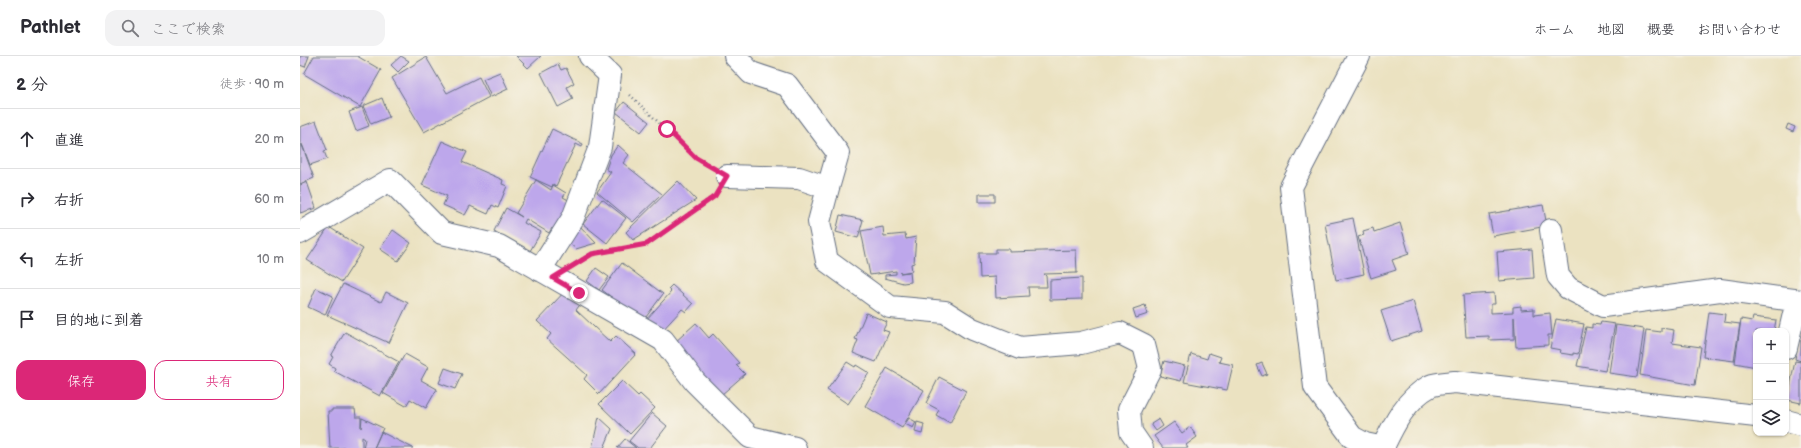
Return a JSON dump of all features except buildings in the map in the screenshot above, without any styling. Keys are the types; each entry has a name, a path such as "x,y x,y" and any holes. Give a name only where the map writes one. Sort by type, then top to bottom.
{"street":[{"path":"546,274 573,218 600,147 610,75 590,56"},
{"path":"735,56 751,73 787,85 838,153 819,222 827,261 890,307 945,312 972,330 1020,348 1081,343 1120,333 1144,345 1150,369 1129,410 1131,432 1142,448"},
{"path":"1359,56 1291,188 1315,387 1352,437 1365,444 1383,448 1396,420 1410,401 1431,386 1455,382 1753,416"},
{"path":"727,176 799,178 828,188"},
{"path":"300,233 390,180 442,233 499,246 663,340 695,382 749,442 795,448"},
{"path":"1551,230 1558,276 1568,288 1603,306 1720,290 1799,301 1789,337"},
{"path":"1789,422 1801,425"}],"path":[{"path":"546,274 592,254 647,244 715,196 727,176 696,158 610,75"}],"route":[{"path":"579,293 553,278 592,254 647,244 715,196 727,176 696,158 667,129"}]}
